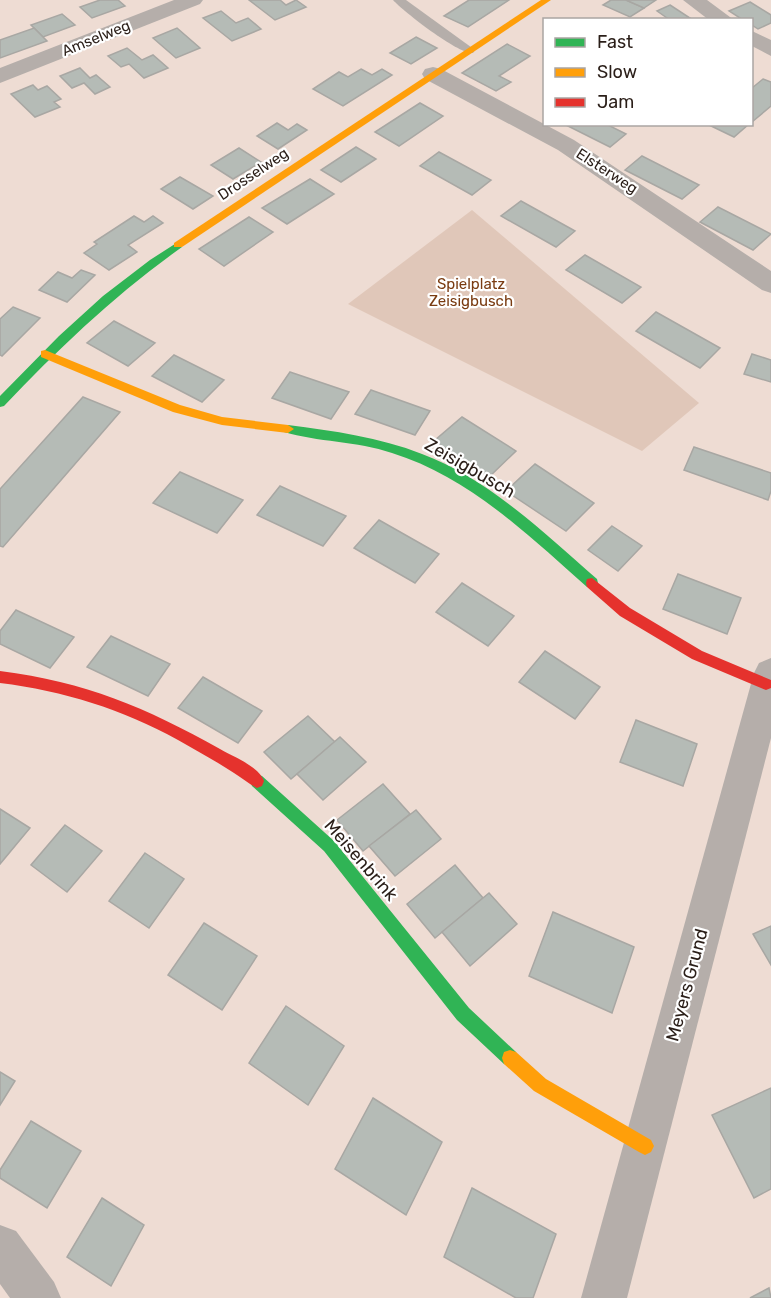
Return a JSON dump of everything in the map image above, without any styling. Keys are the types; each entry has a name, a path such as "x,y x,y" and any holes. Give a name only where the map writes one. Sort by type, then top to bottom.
{"street":[{"name":"Amselweg","path":"0,76 193,0"},
{"name":"Drosselweg","path":"0,403 45,354 142,268 547,0"},
{"path":"693,0 721,18"},
{"path":"753,38 771,49"},
{"name":"Elsterweg","path":"433,75 575,151 771,284"},
{"name":"Zeisigbusch","path":"45,354 177,409 222,421 333,435 394,448 439,467 504,506 625,612 697,655 769,679"},
{"name":"Meisenbrink","path":"0,677 43,681 99,696 160,722 250,775 329,846 463,1014 540,1085 645,1146"},
{"name":"Meyers Grund","path":"604,1298 769,679"},
{"path":"0,1247 38,1298"}],"lane":[{"path":"399,0 469,50"}],"green space":[{"name":"Spielplatz Zeisigbusch","path":"472,210 699,403 642,451 348,304"}],"building":[{"path":"100,0 118,0 125,6 92,18 80,7"},
{"path":"249,0 280,0 286,5 296,0 306,7 275,20"},
{"path":"469,0 509,0 468,27 444,16"},
{"path":"611,0 626,0 644,8 630,17 603,5"},
{"path":"626,0 656,0 644,8"},
{"path":"750,2 771,15 771,23 758,29 753,26 753,18 740,18 729,11"},
{"path":"670,5 690,18 667,18 657,11"},
{"path":"221,11 236,23 248,18 261,29 232,41 203,18"},
{"path":"62,14 75,25 43,37 31,25"},
{"path":"34,28 47,41 0,58 0,40"},
{"path":"177,28 200,48 176,58 153,38"},
{"path":"416,37 437,48 411,64 390,53"},
{"path":"507,44 530,56 499,76 511,82 496,91 462,73"},
{"path":"127,48 142,60 153,55 168,68 144,78 129,64 121,67 108,56"},
{"path":"80,68 90,78 96,75 110,87 95,94 84,83 72,88 60,76"},
{"path":"361,69 372,75 382,69 392,75 343,106 313,89 339,72 348,77"},
{"path":"763,79 771,82 771,106 753,121 753,87"},
{"path":"33,85 38,90 47,86 61,99 54,102 60,107 35,117 11,94"},
{"path":"420,103 443,116 399,146 375,132"},
{"path":"277,123 288,130 297,124 307,130 278,149 257,136"},
{"path":"568,126 610,126 626,134 610,147"},
{"path":"711,126 747,126 734,137"},
{"path":"356,147 376,159 341,182 321,170"},
{"path":"239,148 261,162 233,179 211,165"},
{"path":"439,152 491,180 472,195 420,166"},
{"path":"642,156 699,185 682,199 625,170"},
{"path":"180,177 213,196 193,209 161,189"},
{"path":"310,179 334,194 287,224 262,208"},
{"path":"521,201 575,231 556,247 501,216"},
{"path":"718,207 771,234 753,250 700,222"},
{"path":"134,216 144,222 153,216 163,223 128,245 137,252 109,270 84,253 97,244 94,242"},
{"path":"249,217 273,232 224,266 199,249"},
{"path":"585,255 641,287 622,303 566,270"},
{"path":"81,270 95,275 67,302 39,290 58,272 72,278"},
{"path":"13,307 40,318 2,356 0,355 0,319"},
{"path":"656,312 720,348 700,368 636,331"},
{"path":"114,321 155,343 128,366 87,343"},
{"path":"752,354 771,360 771,382 744,374"},
{"path":"174,355 224,380 202,402 152,376"},
{"path":"290,372 349,392 331,419 272,398"},
{"path":"371,390 430,411 415,435 355,414"},
{"path":"83,397 120,412 3,547 0,546 0,489"},
{"path":"462,417 516,451 489,477 434,441"},
{"path":"694,447 771,473 771,491 768,500 684,470"},
{"path":"535,464 594,503 566,531 506,491"},
{"path":"180,472 243,500 217,533 153,503"},
{"path":"280,486 346,516 323,546 257,515"},
{"path":"379,520 439,554 415,583 354,548"},
{"path":"612,526 642,546 618,571 588,550"},
{"path":"678,574 741,598 727,634 663,609"},
{"path":"462,583 514,616 488,646 436,612"},
{"path":"16,610 74,637 50,668 0,644 0,631"},
{"path":"111,636 170,664 148,696 87,667"},
{"path":"545,651 600,687 575,719 519,682"},
{"path":"203,677 262,711 238,743 178,708"},
{"path":"308,716 335,742 291,779 264,752"},
{"path":"636,720 697,744 683,786 620,762"},
{"path":"340,737 366,762 323,800 297,774"},
{"path":"383,784 410,814 363,851 337,820"},
{"path":"0,809 30,828 0,864"},
{"path":"416,810 441,839 395,876 369,846"},
{"path":"65,825 102,851 67,892 31,865"},
{"path":"145,853 184,879 149,928 109,901"},
{"path":"455,865 483,898 435,938 407,904"},
{"path":"489,893 517,924 470,966 442,932"},
{"path":"553,912 634,947 612,1013 529,976"},
{"path":"204,923 257,956 222,1010 168,975"},
{"path":"771,926 771,965 753,934"},
{"path":"286,1006 344,1046 308,1105 249,1063"},
{"path":"0,1072 15,1081 0,1105"},
{"path":"771,1088 771,1189 754,1198 712,1115"},
{"path":"373,1098 442,1142 406,1215 335,1169"},
{"path":"31,1121 81,1151 47,1208 0,1178 0,1170"},
{"path":"472,1188 556,1234 533,1298 516,1298 444,1257"},
{"path":"102,1198 144,1225 111,1286 67,1257"},
{"path":"769,1288 771,1298 750,1298"}],"traffic: fast":[{"path":"0,403 84,319 130,280 178,245"},
{"path":"288,429 392,448 420,457 447,470 499,504 592,583"},
{"path":"257,781 329,846 463,1014 510,1058"}],"traffic: slow":[{"path":"178,245 547,0"},
{"path":"45,354 177,409 222,421 288,429"},
{"path":"510,1058 540,1085 645,1146"}],"traffic: jam":[{"path":"592,583 625,612 697,655 766,684"},
{"path":"0,677 83,692 132,710 181,734 257,781"}]}
